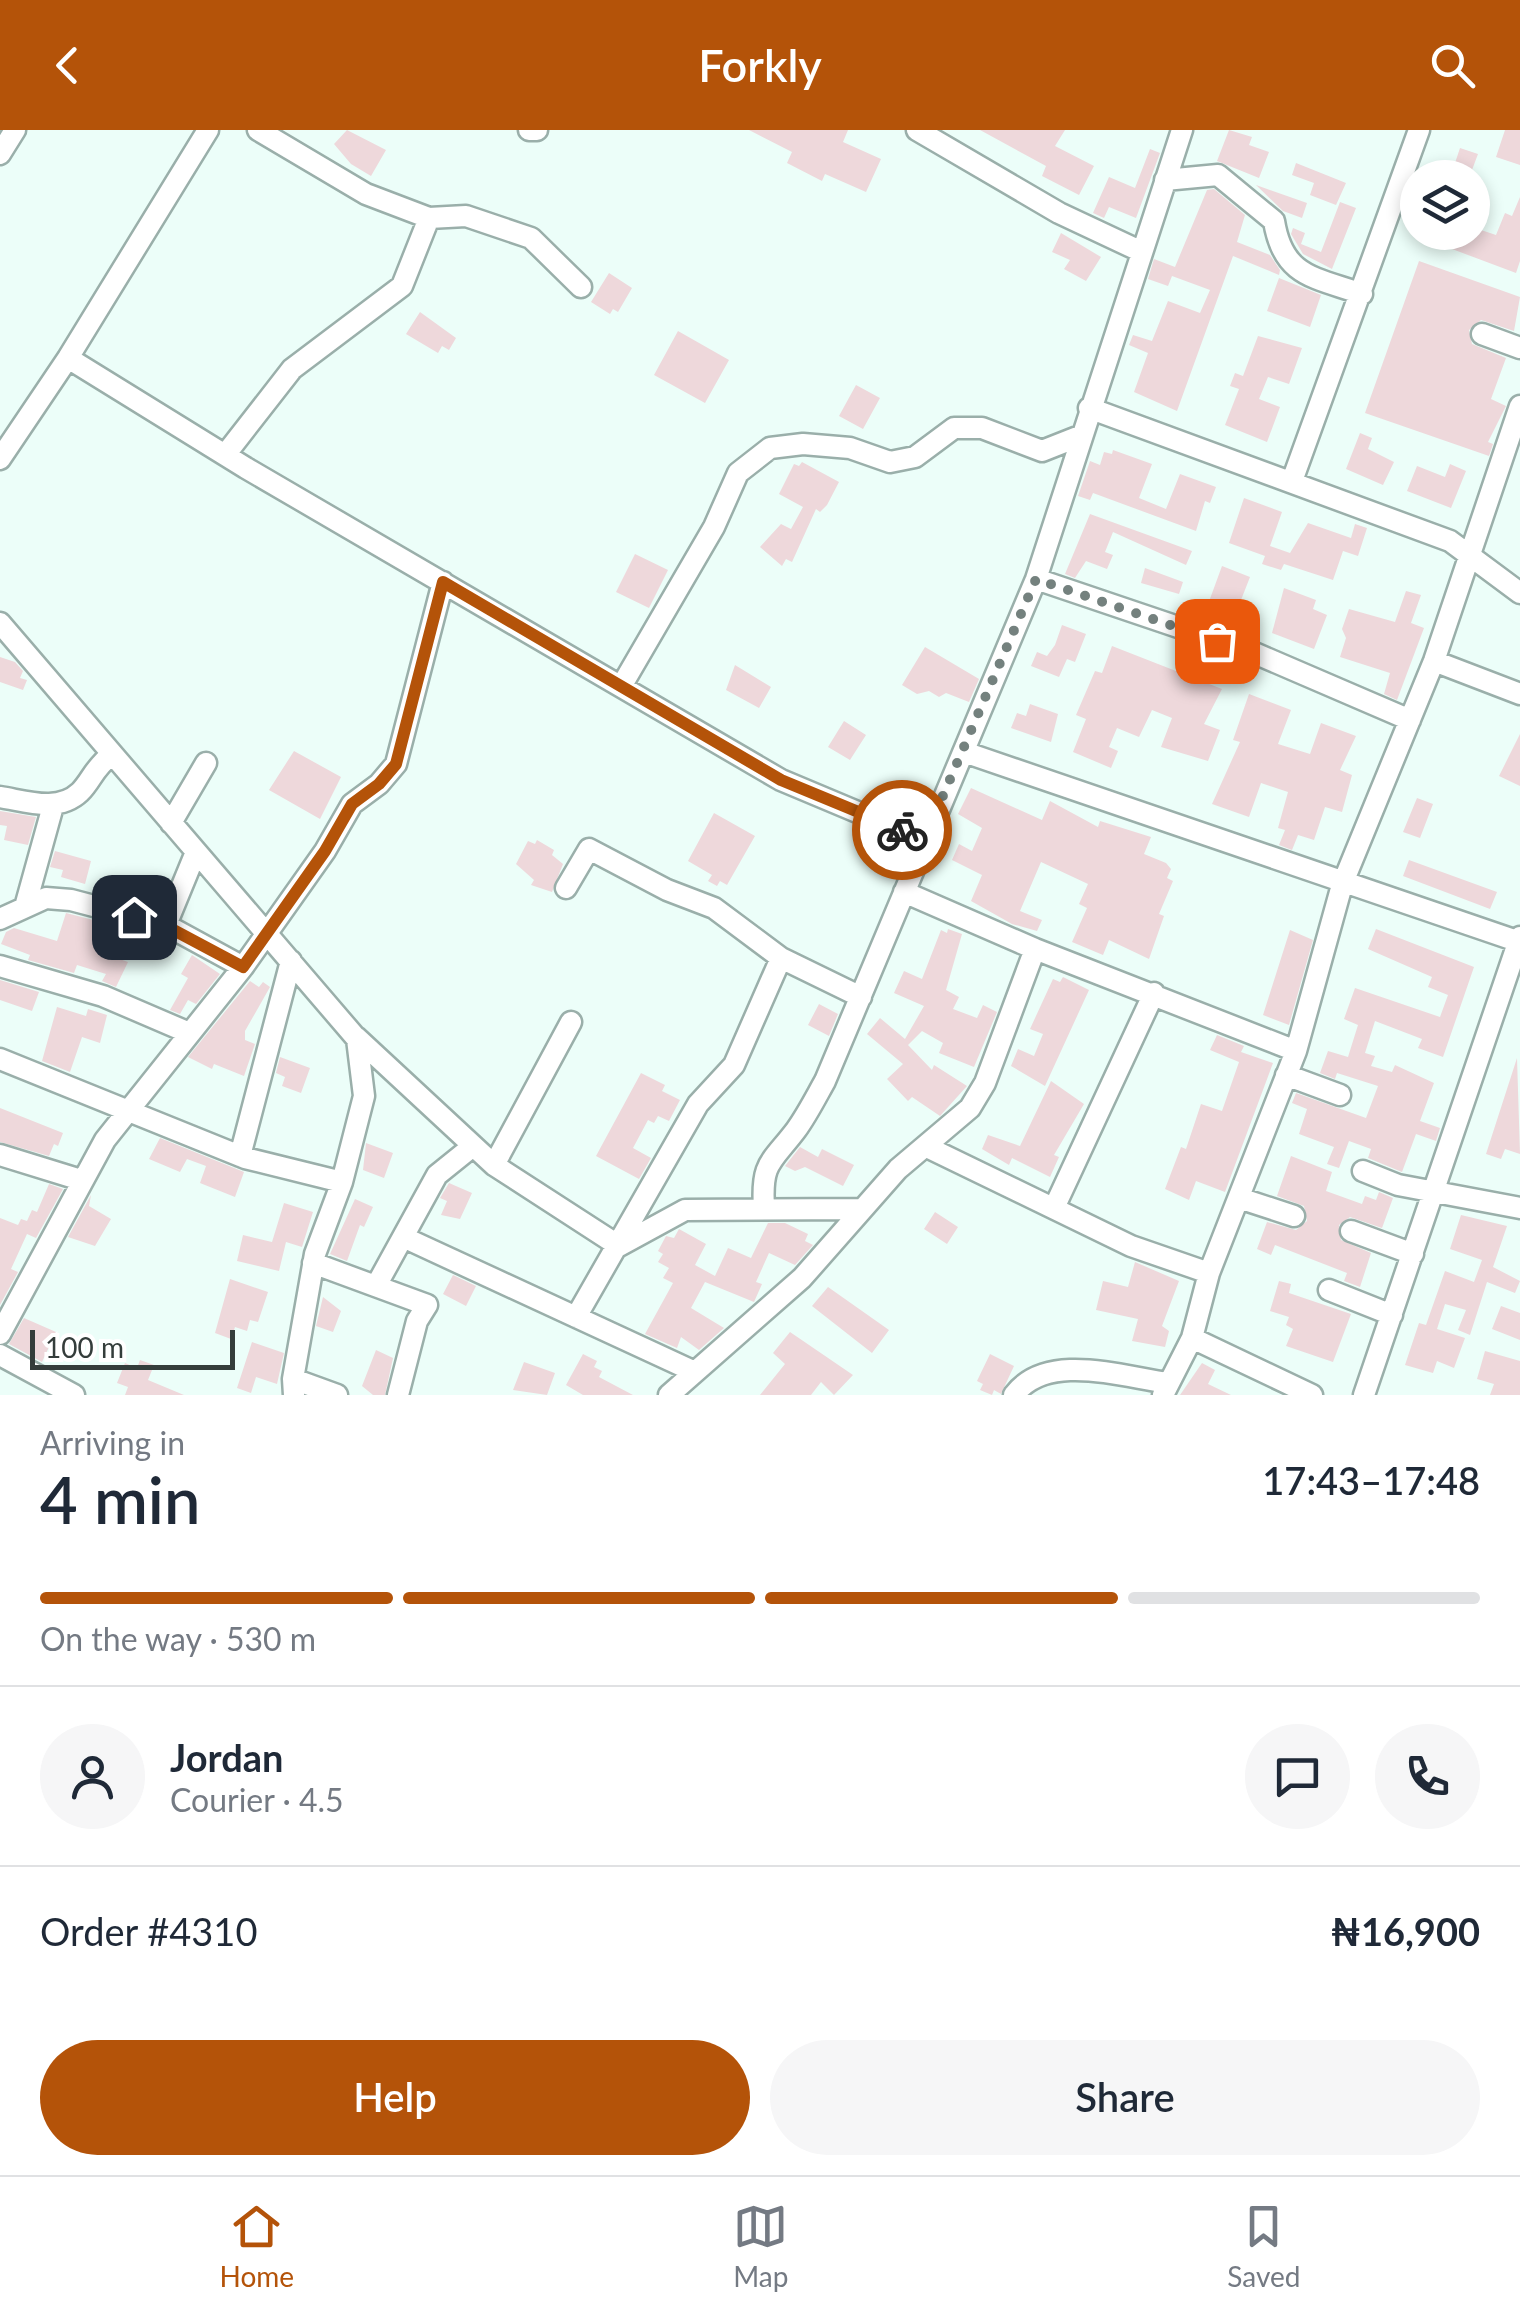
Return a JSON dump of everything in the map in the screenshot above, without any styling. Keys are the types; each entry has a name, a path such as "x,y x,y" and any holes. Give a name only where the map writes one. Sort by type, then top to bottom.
{"street":[{"path":"0,154 15,130"},
{"path":"0,459 68,358 208,130"},
{"path":"258,130 366,194 429,218 466,216 531,238 581,286"},
{"path":"528,130 537,130"},
{"path":"916,130 1059,213 1140,251"},
{"path":"764,1208 765,1170 771,1155 797,1129 825,1081 1036,579 1088,408 1182,130"},
{"path":"1292,482 1420,130"},
{"path":"1165,180 1218,175 1274,221 1278,247 1288,264 1362,294"},
{"path":"224,455 292,369 402,286 429,218"},
{"path":"1482,334 1520,348"},
{"path":"68,358 224,455 781,780 924,840"},
{"path":"1088,408 1450,541 1520,594"},
{"path":"1014,1395 1027,1380 1054,1370 1166,1389 1192,1338 1209,1274 1296,1051 1342,884 1434,661 1519,411"},
{"path":"622,685 714,528 738,473 770,448 803,444 850,448 890,462 915,457 954,428 982,428 1042,452 1080,436"},
{"path":"1036,579 1252,652 1410,720"},
{"path":"0,1334 105,1140 187,1032 243,967 325,851 352,804 379,784 396,764 443,582"},
{"path":"0,623 354,1036 494,1165 620,1246"},
{"path":"1434,661 1520,694"},
{"path":"964,752 1342,884 1519,939 1364,1395"},
{"path":"0,797 53,806 80,792 93,769 112,754"},
{"path":"171,823 206,762"},
{"path":"25,908 53,806"},
{"path":"566,888 588,849 714,908 782,958 861,997"},
{"path":"166,926 196,852"},
{"path":"904,892 1035,949 1154,992 1296,1051"},
{"path":"0,919 46,898 70,900 166,926 243,967"},
{"path":"670,1395 802,1278 898,1169 928,1148 970,1108 984,1083 1035,949"},
{"path":"576,1317 698,1104 734,1065 782,958"},
{"path":"240,1156 291,961"},
{"path":"0,966 103,996 187,1032"},
{"path":"1054,1208 1154,992"},
{"path":"494,1165 570,1022"},
{"path":"337,1395 293,1387 313,1263 342,1182 364,1096 354,1036"},
{"path":"0,1060 240,1156 342,1182"},
{"path":"1286,1076 1340,1095"},
{"path":"376,1286 436,1175 474,1146"},
{"path":"928,1148 1131,1246 1209,1274"},
{"path":"0,1156 81,1180"},
{"path":"1363,1170 1434,1193 1520,1208"},
{"path":"1238,1198 1294,1216"},
{"path":"620,1246 686,1210 861,1209"},
{"path":"1350,1231 1413,1254"},
{"path":"403,1236 696,1372"},
{"path":"313,1263 427,1306 417,1321 398,1395"},
{"path":"1329,1290 1392,1315"},
{"path":"1192,1338 1312,1395"},
{"path":"0,1355 74,1395"}],"building":[{"path":"347,130 386,150 371,176 351,164 334,144"},
{"path":"749,130 848,130 843,142 881,159 866,192 825,174 822,181 787,163 792,152"},
{"path":"980,130 1065,130 1055,146 1094,166 1079,195 1042,176 1046,166"},
{"path":"1229,130 1252,137 1249,145 1269,152 1259,178 1217,161"},
{"path":"1505,130 1520,130 1520,165 1496,157"},
{"path":"1460,148 1478,154 1476,160 1456,160"},
{"path":"1150,149 1160,153 1136,218 1109,207 1104,218 1093,213 1109,177 1135,188"},
{"path":"1296,163 1346,183 1336,205 1310,195 1314,183 1292,175"},
{"path":"1256,185 1307,203 1302,218 1283,211"},
{"path":"1214,189 1245,215 1237,242 1270,255 1280,270 1279,275 1233,256 1177,411 1134,392 1148,353 1129,345 1133,335 1152,341 1168,301 1200,313 1210,290 1172,276 1168,286 1148,279 1154,259 1175,267 1207,190"},
{"path":"1520,197 1520,261 1516,273 1455,250 1490,250 1490,233 1496,235 1505,213 1512,216"},
{"path":"1340,202 1356,208 1332,269 1303,254 1291,234 1293,228 1305,233 1301,244 1321,252"},
{"path":"1061,233 1101,257 1086,281 1064,269 1070,260 1052,252"},
{"path":"1419,261 1520,297 1514,331 1481,320 1469,330 1472,344 1506,358 1491,399 1506,406 1488,442 1493,444 1489,456 1365,413"},
{"path":"609,273 632,288 618,312 613,309 610,314 591,302"},
{"path":"1279,278 1321,295 1310,327 1267,311"},
{"path":"420,312 456,338 449,350 442,346 438,353 406,334"},
{"path":"678,331 729,360 705,403 654,375"},
{"path":"1258,336 1302,348 1289,384 1268,377 1259,399 1280,407 1267,442 1225,425 1239,389 1230,386 1235,373 1243,376"},
{"path":"856,385 880,398 863,429 839,416"},
{"path":"1360,433 1372,438 1368,449 1394,462 1383,485 1346,469"},
{"path":"1113,450 1152,464 1139,498 1166,509 1180,474 1216,487 1210,503 1205,501 1196,531 1093,493 1090,500 1078,496 1090,461 1100,465 1104,452 1112,454"},
{"path":"802,462 839,482 827,505 820,512 816,509 792,562 786,559 782,566 760,547 781,524 791,529 803,507 779,494 794,464 799,466"},
{"path":"1450,464 1466,471 1451,508 1407,491 1417,466 1445,477"},
{"path":"1244,498 1282,512 1270,546 1290,553 1308,523 1351,538 1355,524 1367,528 1358,556 1343,551 1333,580 1284,564 1281,570 1262,564 1265,556 1229,543"},
{"path":"1090,514 1192,551 1186,565 1113,532 1105,552 1113,555 1107,569 1086,561 1075,578 1065,574"},
{"path":"635,554 668,570 649,608 616,592"},
{"path":"1222,566 1250,577 1241,600 1247,602 1241,619 1207,607"},
{"path":"1145,568 1183,582 1179,594 1141,583"},
{"path":"1284,588 1316,600 1313,609 1327,615 1314,649 1272,633"},
{"path":"1406,591 1421,595 1411,623 1424,628 1397,700 1384,694 1390,673 1340,657 1346,638 1342,629 1349,609 1395,622"},
{"path":"1062,625 1086,634 1075,662 1067,659 1059,677 1031,666 1037,652 1047,656"},
{"path":"1112,646 1222,689 1204,724 1220,730 1208,761 1161,747 1172,718 1152,710 1139,737 1117,728 1109,747 1118,751 1111,768 1073,752 1086,719 1076,715 1095,671 1102,673"},
{"path":"925,647 979,679 969,702 946,693 939,697 929,691 917,694 902,685"},
{"path":"0,657 15,662 23,671 20,678 27,680 23,690 0,682"},
{"path":"735,665 771,687 759,708 726,690"},
{"path":"1249,694 1291,710 1278,744 1310,754 1321,723 1356,736 1340,770 1352,775 1342,812 1325,807 1314,840 1298,835 1292,850 1279,845 1285,830 1278,828 1288,792 1261,783 1249,817 1212,804 1240,742 1233,740"},
{"path":"1030,704 1058,714 1051,742 1011,728 1017,713 1026,716"},
{"path":"844,721 866,735 850,760 828,747"},
{"path":"1520,734 1520,786 1499,776"},
{"path":"294,751 341,777 320,819 269,790"},
{"path":"971,788 1042,820 1050,801 1098,827 1100,821 1151,837 1144,854 1166,863 1171,869 1167,878 1173,881 1159,914 1164,916 1149,959 1109,940 1103,955 1072,942 1087,908 1079,904 1088,884 1041,862 1020,911 1042,920 1037,931 1012,924 971,901 982,875 952,860 959,844 972,851 982,828 958,814"},
{"path":"1417,798 1433,804 1420,838 1403,832"},
{"path":"0,811 36,817 28,845 4,840 7,826 0,825"},
{"path":"714,813 755,836 727,885 720,881 717,886 708,881 712,875 688,861"},
{"path":"537,840 554,850 552,855 563,864 552,892 531,885 534,880 516,864 528,841 535,844"},
{"path":"55,851 91,861 85,884 61,877 63,870 50,867"},
{"path":"1409,860 1497,892 1490,909 1403,876"},
{"path":"66,913 105,923 100,952 128,962 116,987 102,981 106,974 77,965 74,973 28,960 30,955 1,944 6,932 14,928 57,941"},
{"path":"948,929 962,934 946,990 959,997 953,1009 977,1018 983,1005 997,1012 974,1067 939,1053 943,1043 922,1031 908,1045 932,1070 934,1065 967,1086 940,1116 912,1097 908,1101 887,1079 903,1064 867,1034 880,1018 905,1039 924,1006 894,993 904,971 922,979 941,930 947,933"},
{"path":"1376,929 1474,967 1443,1057 1418,1048 1422,1039 1375,1021 1365,1053 1375,1056 1371,1066 1392,1072 1395,1065 1434,1083 1420,1121 1440,1128 1436,1141 1416,1134 1402,1172 1368,1158 1371,1149 1349,1141 1339,1168 1327,1164 1334,1147 1299,1134 1307,1109 1292,1103 1296,1093 1366,1118 1378,1086 1337,1073 1335,1079 1320,1073 1328,1051 1348,1057 1358,1025 1344,1019 1355,988 1440,1017 1448,995 1428,987 1432,977 1368,949"},
{"path":"1290,930 1313,940 1289,1025 1263,1015"},
{"path":"192,955 220,974 196,1004 188,1000 180,1014 170,1010 188,978 181,974"},
{"path":"1063,977 1089,990 1045,1086 1011,1066 1018,1049 1034,1056 1043,1034 1030,1029 1053,979 1060,982"},
{"path":"0,980 39,992 32,1011 0,1000"},
{"path":"250,981 259,987 263,982 270,987 245,1031 245,1040 255,1044 244,1076 214,1064 212,1069 188,1057"},
{"path":"819,1004 838,1014 829,1036 808,1025"},
{"path":"57,1007 86,1016 88,1009 107,1015 100,1043 82,1037 70,1072 42,1061"},
{"path":"1217,1035 1244,1046 1241,1052 1273,1063 1225,1192 1196,1181 1189,1200 1165,1189 1181,1147 1186,1149 1201,1104 1222,1111 1239,1062 1210,1050"},
{"path":"280,1057 310,1068 301,1093 282,1086 285,1077 276,1073"},
{"path":"1517,1058 1520,1154 1505,1149 1501,1159 1486,1154"},
{"path":"641,1073 665,1085 662,1091 680,1100 669,1121 658,1116 654,1123 648,1120 633,1148 651,1158 639,1179 596,1156"},
{"path":"1051,1081 1084,1104 1054,1155 1059,1157 1050,1177 1012,1158 1009,1165 982,1149 988,1135 1020,1146"},
{"path":"0,1108 63,1133 58,1146 54,1144 49,1156 0,1142"},
{"path":"160,1138 244,1172 235,1197 200,1183 206,1166 187,1159 180,1172 149,1159"},
{"path":"366,1143 393,1153 384,1178 363,1170"},
{"path":"800,1147 818,1157 822,1149 854,1165 843,1186 805,1167 795,1171 785,1166"},
{"path":"1291,1156 1332,1172 1326,1191 1362,1204 1365,1196 1376,1200 1379,1192 1393,1198 1382,1228 1350,1217 1339,1225 1341,1240 1371,1253 1360,1287 1344,1281 1347,1273 1275,1245 1271,1255 1257,1249 1267,1222 1296,1230 1307,1221 1304,1206 1277,1196"},
{"path":"449,1183 472,1193 460,1219 441,1215 447,1201 440,1198"},
{"path":"49,1184 63,1189 36,1238 27,1234 11,1269 18,1272 0,1305 0,1218 18,1225 21,1219 27,1221 32,1210 37,1212"},
{"path":"91,1195 89,1206 111,1219 95,1246 68,1237"},
{"path":"355,1199 373,1207 364,1227 360,1225 347,1261 330,1254"},
{"path":"284,1203 313,1212 302,1247 286,1242 279,1271 237,1261 243,1235 272,1242"},
{"path":"935,1212 958,1227 947,1244 924,1229"},
{"path":"1461,1215 1507,1226 1493,1267 1520,1281 1515,1293 1487,1282 1470,1335 1458,1330 1466,1310 1445,1304 1437,1329 1465,1338 1454,1368 1437,1361 1433,1373 1405,1365 1419,1323 1426,1325 1445,1271 1474,1282 1482,1260 1450,1249"},
{"path":"768,1223 785,1223 808,1234 805,1241 813,1245 795,1265 769,1253 756,1282 762,1284 754,1302 705,1282 691,1308 724,1328 699,1350 681,1337 677,1348 645,1334 673,1283 663,1278 669,1268 658,1262 663,1254 658,1251 666,1236 674,1238 679,1229 706,1244 695,1265 715,1276 728,1248 751,1258"},
{"path":"1135,1262 1179,1281 1162,1326 1169,1331 1165,1347 1132,1341 1138,1319 1096,1310 1103,1281 1128,1287"},
{"path":"453,1275 476,1286 466,1306 443,1294"},
{"path":"230,1279 268,1292 258,1322 250,1320 247,1331 235,1327 231,1339 215,1333"},
{"path":"1279,1281 1291,1284 1289,1293 1351,1314 1333,1362 1286,1346 1293,1329 1286,1325 1289,1317 1270,1311"},
{"path":"828,1287 889,1330 872,1353 812,1306"},
{"path":"323,1297 341,1311 333,1332 316,1326"},
{"path":"1501,1306 1520,1313 1520,1340 1492,1329"},
{"path":"24,1318 56,1332 42,1362 9,1344"},
{"path":"790,1332 853,1375 834,1395 821,1382 811,1395 760,1395 785,1364 773,1353"},
{"path":"252,1342 284,1353 277,1384 256,1377 251,1393 237,1388"},
{"path":"376,1350 393,1358 385,1395 373,1395 362,1386"},
{"path":"1485,1351 1520,1361 1520,1395 1490,1395 1494,1384 1477,1379"},
{"path":"583,1354 597,1361 594,1367 602,1371 599,1377 633,1395 583,1395 566,1385"},
{"path":"990,1354 1014,1366 1001,1394 980,1390 983,1384 977,1381"},
{"path":"140,1360 154,1365 148,1380 184,1395 125,1395 128,1387 117,1383 125,1363 137,1368"},
{"path":"524,1362 555,1373 547,1395 513,1390"},
{"path":"1202,1363 1215,1370 1208,1384 1231,1395 1180,1395"}],"way so far":[{"path":"902,830 924,840 1036,579 1217,641"}],"route":[{"path":"134,917 166,926 243,967 325,851 352,804 379,784 396,764 443,582 781,780 902,830"}]}
